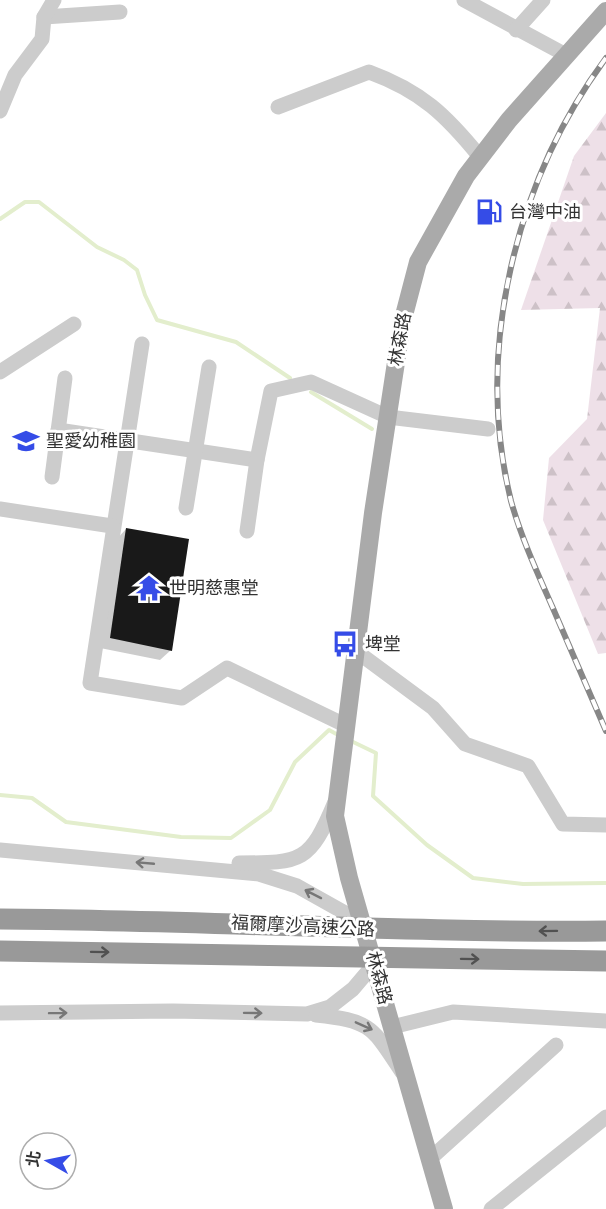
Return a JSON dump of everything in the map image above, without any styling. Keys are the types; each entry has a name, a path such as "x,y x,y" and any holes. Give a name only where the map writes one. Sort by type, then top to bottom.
{"highway":[{"path":"0,904 75,908 226,922"},
{"name":"福爾摩沙高速公路","path":"0,919 226,922 318,928 410,930 606,931"},
{"name":"福爾摩沙高速公路","path":"0,951 606,961"}],"main road":[{"name":"林森路","path":"444,1209 349,878 335,816 336,798 402,323 418,262 466,176 566,55 606,11"}],"street":[{"path":"0,111 15,75 42,39 44,17 54,0"},
{"path":"464,0 566,55"},
{"path":"516,30 543,0"},
{"path":"44,17 120,12"},
{"path":"278,107 369,72 402,84 451,121 480,158"},
{"path":"0,372 74,324"},
{"path":"142,344 112,526 90,683 182,698 226,668 346,734"},
{"path":"186,507 209,367"},
{"path":"52,477 66,378"},
{"path":"247,531 257,460 271,391 310,382 388,417 488,429"},
{"path":"58,430 257,460"},
{"path":"0,509 112,526"},
{"path":"356,651 433,708 465,744 528,766 563,824 606,825"},
{"path":"203,867 223,864 280,864 306,855 323,831 336,798"},
{"path":"0,850 203,867 259,874 297,886 363,923"},
{"path":"307,1014 330,1008 353,989 375,963"},
{"path":"0,1013 173,1011 307,1014 347,1019 374,1030 405,1077"},
{"path":"392,1027 453,1012 606,1021"},
{"path":"431,1158 556,1045"},
{"path":"491,1209 606,1117"}],"green space":[{"path":"606,113 606,653 598,654 543,520 549,458 587,419 600,308 521,310 574,156"}],"building":[{"name":"世明慈惠堂","path":"126,528 189,539 172,651 110,638"}],"waterway":[{"path":"0,219 25,202 39,202 97,247 124,260 137,270 145,295 157,320 236,342 290,378"},
{"path":"311,392 372,429"},
{"path":"0,795 32,798 66,822 181,837 231,838 270,810 295,762 329,730 340,736"},
{"path":"349,740 376,753 373,796 427,845 473,878 523,884 606,883"}],"railway":[{"path":"606,58 574,106 548,158 526,213 510,269 501,327 497,386 501,444 515,514 524,541 606,731"}],"place":[{"name":"台灣中油","path":"489,212"},
{"name":"聖愛幼稚園","path":"26,441"},
{"name":"世明慈惠堂","path":"149,588"},
{"name":"埤堂","path":"345,644"}]}
